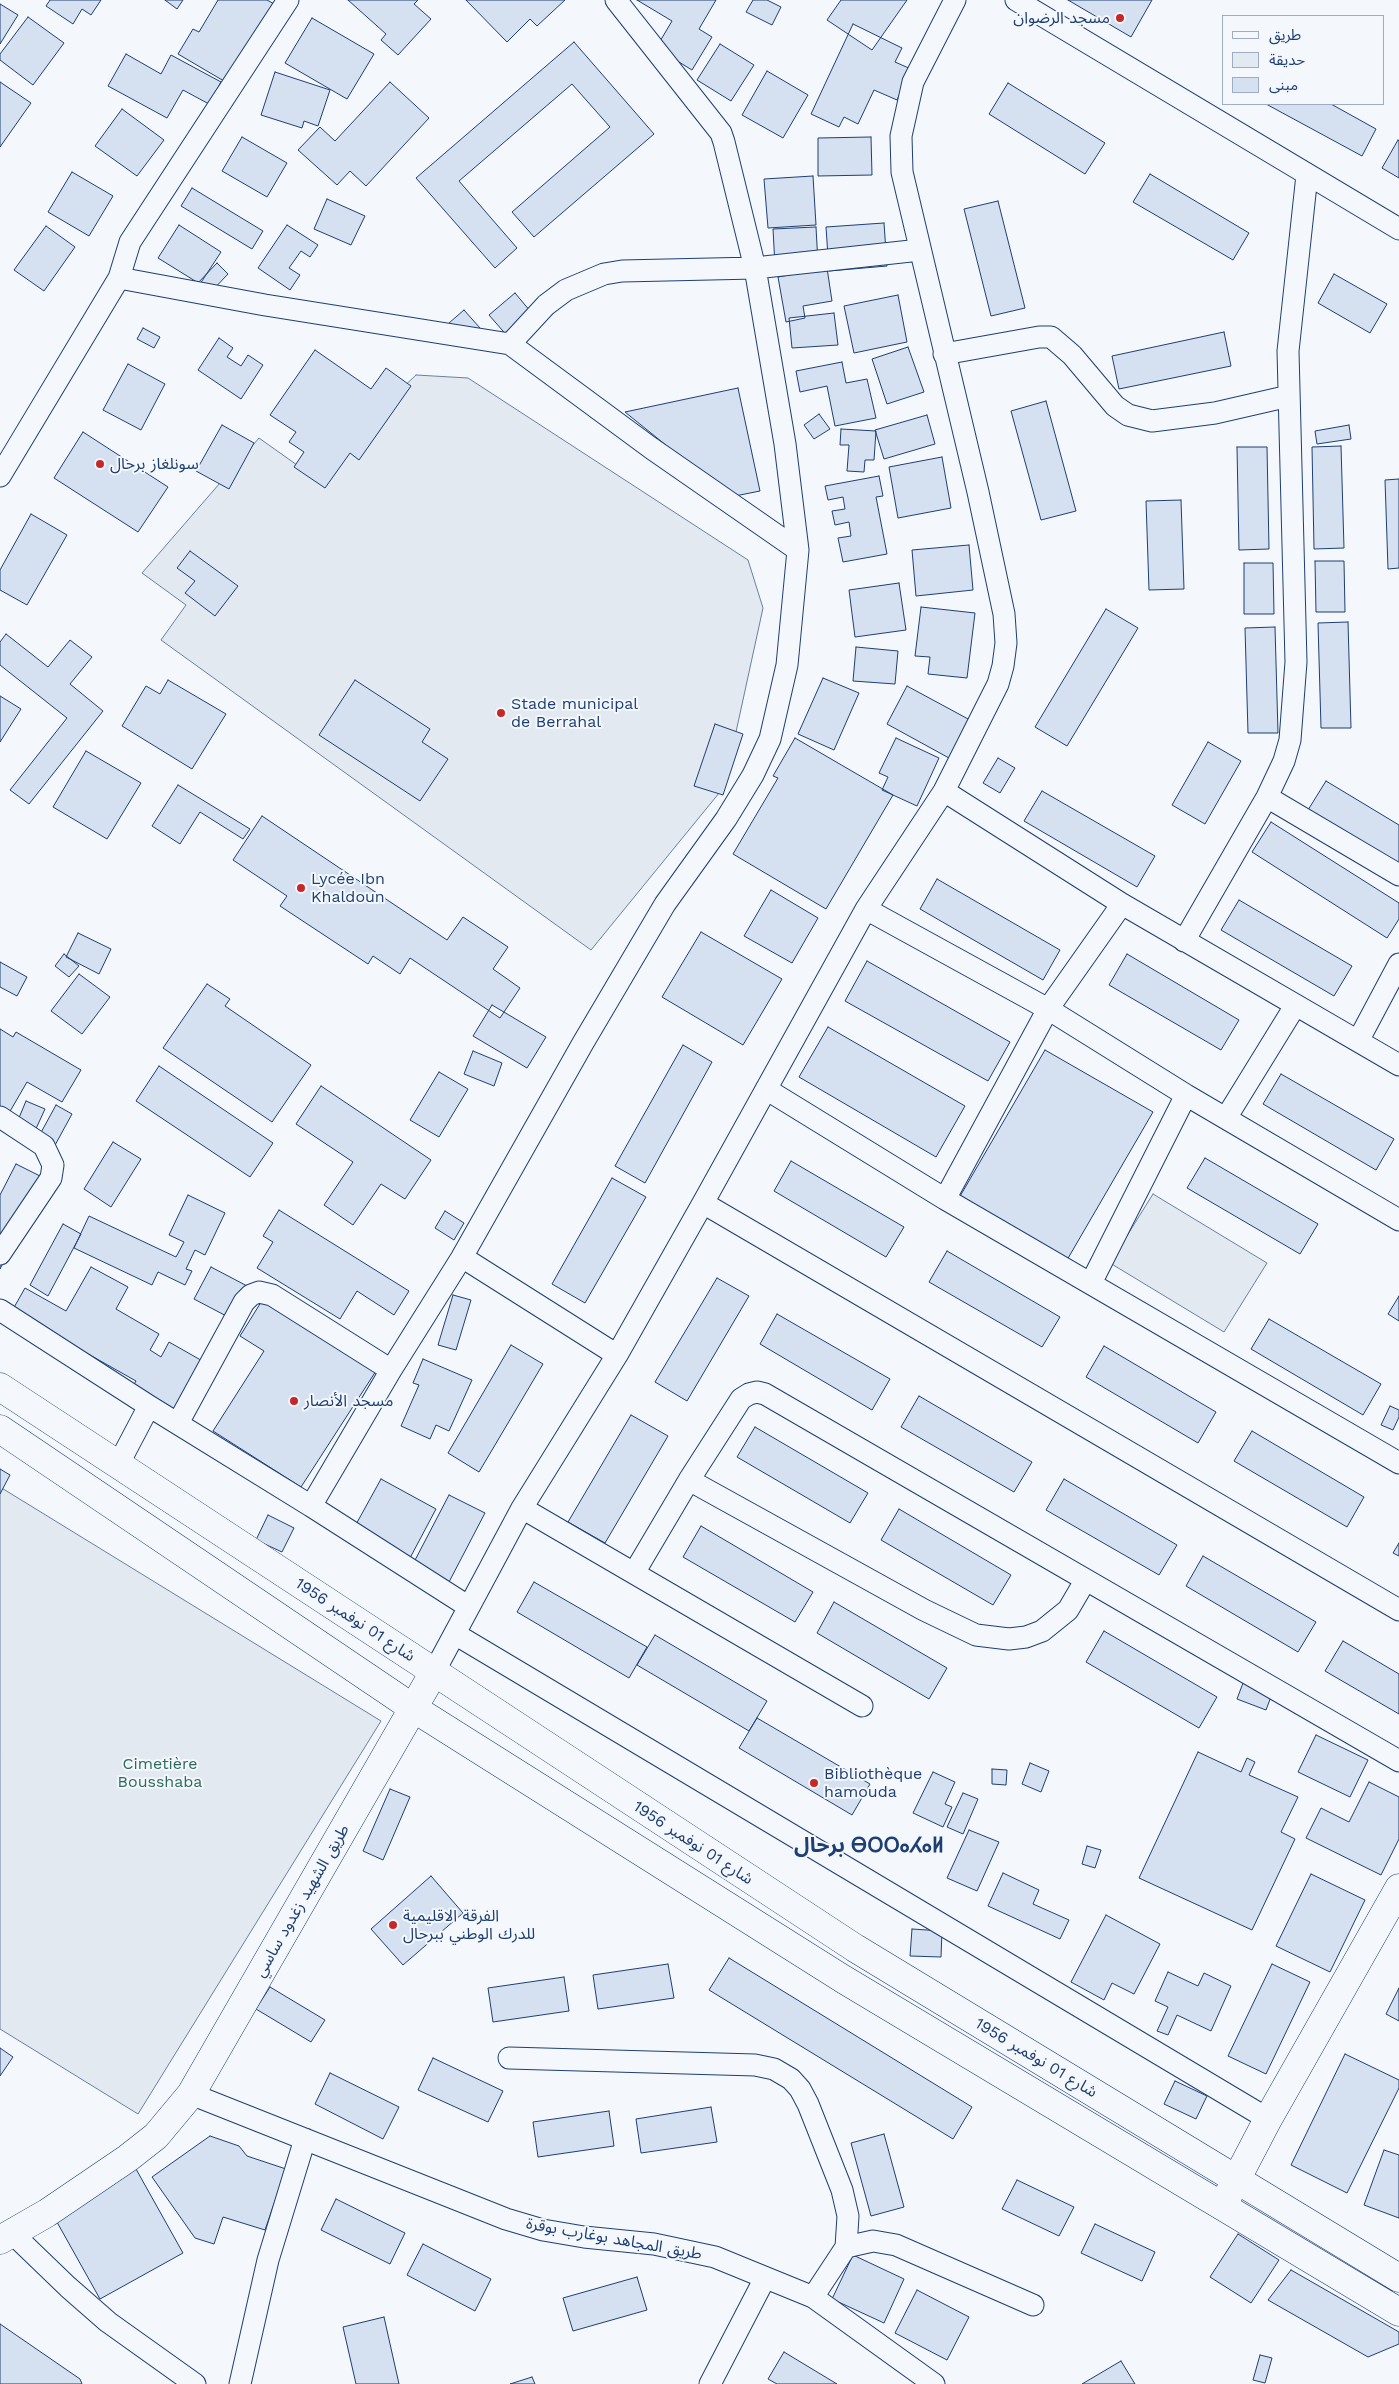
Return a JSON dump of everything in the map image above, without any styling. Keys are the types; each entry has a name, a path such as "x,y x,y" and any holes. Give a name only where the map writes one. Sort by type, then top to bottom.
{"main road":[{"name":"شارع 01 نوفمبر 1956","path":"0,1387 855,1948 1399,2278"},
{"name":"شارع 01 نوفمبر 1956","path":"0,1429 413,1708 843,1979 1399,2312"},
{"name":"طريق الشهيد زغدود ساسي","path":"7,2237 128,2158 156,2136 191,2094 434,1672"},
{"path":"1223,2205 1268,2119 1399,1888"}],"street":[{"path":"0,476 119,278 130,242 288,0"},
{"path":"312,1506 391,1370 462,1257 583,1042 665,904 726,818 761,757 770,739 787,664 798,550 785,444 754,268 728,153 721,133 616,0"},
{"path":"434,1672 522,1508 617,1355 866,909 944,791 998,684 1006,643 1004,614 978,492 902,172 901,136 913,82 955,0"},
{"path":"1016,0 1399,229"},
{"path":"1184,941 1267,797 1284,761 1290,740 1295,689 1296,575 1288,351 1307,175"},
{"path":"510,344 546,305 566,290 604,274 622,271 754,268 920,250"},
{"path":"119,278 265,305 510,344 650,448 798,550"},
{"path":"944,354 1039,337 1051,337 1072,355 1115,406 1128,414 1152,421 1215,413 1289,396"},
{"path":"944,791 1122,904 1399,1065"},
{"path":"1267,797 1399,875"},
{"path":"945,1198 1048,1009 1122,904"},
{"path":"866,909 1048,1009 1186,1095 1399,1220"},
{"path":"1358,1041 1399,964"},
{"path":"1226,1118 1295,1006"},
{"path":"766,1089 945,1198 1399,1463"},
{"path":"1091,1283 1186,1095"},
{"path":"0,1117 44,1146 53,1165 51,1178 0,1254"},
{"path":"703,1204 1399,1610"},
{"path":"462,1257 617,1355"},
{"path":"178,1423 244,1302 251,1295 259,1292 272,1295 391,1370"},
{"path":"0,1310 469,1607"},
{"path":"634,1573 689,1480 741,1399 748,1394 757,1392 765,1394 1399,1762"},
{"path":"118,1465 149,1406"},
{"path":"689,1480 924,1610 984,1637 1009,1639 1026,1637 1042,1631 1068,1610 1085,1581"},
{"path":"522,1508 862,1706"},
{"path":"455,1634 1268,2119"},
{"path":"509,2058 756,2065 774,2069 791,2079 800,2089 837,2176 848,2216 846,2247 813,2297"},
{"name":"طريق المجاهد بوغارب بوقرة","path":"191,2094 506,2219 559,2232 684,2249 716,2258 813,2297 934,2384"},
{"path":"240,2384 268,2260 306,2139"},
{"path":"7,2237 108,2322 195,2384"},
{"path":"846,2247 873,2241 896,2245 1034,2304"},
{"path":"710,2384 765,2278"}],"green space":[{"name":"Stade municipal de Berrahal","path":"416,375 468,378 748,560 763,608 724,787 591,950 161,640 186,605 142,573 259,438 311,475"},
{"path":"1153,1194 1267,1263 1224,1332 1110,1263"},
{"name":"Cimetière Bousshaba","path":"0,1487 381,1721 138,2114 0,2029"}],"building":[{"path":"50,0 101,0 91,15 82,9 73,24 46,6"},
{"path":"165,0 183,0 177,9"},
{"path":"218,0 267,0 276,5 229,84 178,54 193,29 199,32"},
{"path":"348,0 418,0 414,4 431,19 398,55 381,40 386,34"},
{"path":"466,0 565,0 537,26 530,19 507,42"},
{"path":"637,0 716,0 699,29 712,37 692,70 656,48 672,21"},
{"path":"753,0 767,0 781,7 772,25 746,12"},
{"path":"841,0 907,0 872,50 827,20"},
{"name":"مسجد الرضوان","path":"1068,0 1152,0 1131,37"},
{"path":"0,4 18,15 0,44"},
{"path":"28,17 64,43 33,85 0,60 0,54"},
{"path":"312,18 374,54 347,99 285,63"},
{"path":"853,24 902,48 895,62 911,69 897,100 874,90 858,124 844,117 839,127 811,114"},
{"path":"574,42 654,134 534,237 512,212 610,127 572,84 459,181 517,248 495,268 416,178"},
{"path":"720,44 754,65 731,101 697,80"},
{"path":"126,54 161,74 171,55 221,82 209,104 183,90 167,118 108,86"},
{"path":"767,71 808,95 783,138 742,115"},
{"path":"275,72 330,90 318,126 304,121 302,128 261,115"},
{"path":"0,82 31,103 0,147"},
{"path":"390,82 429,118 366,186 350,171 337,185 298,150 320,127 335,141"},
{"path":"1008,83 1105,143 1085,174 989,114"},
{"path":"1268,105 1333,105 1376,129 1362,156"},
{"path":"122,109 164,140 137,176 95,146"},
{"path":"242,137 287,163 267,197 222,171"},
{"path":"871,137 872,175 818,176 818,138"},
{"path":"1399,141 1399,178 1382,168"},
{"path":"72,172 113,196 89,236 48,212"},
{"path":"1150,174 1249,233 1233,260 1133,202"},
{"path":"813,176 816,225 768,228 764,179"},
{"path":"192,188 263,231 252,249 181,206"},
{"path":"327,199 365,216 351,245 314,229"},
{"path":"998,201 1025,308 991,316 964,209"},
{"path":"884,223 887,266 829,271 826,227"},
{"path":"179,225 221,252 200,284 158,258"},
{"path":"287,225 318,245 310,257 301,251 289,268 300,275 290,290 258,268"},
{"path":"46,226 75,247 44,291 14,270"},
{"path":"816,227 818,263 775,266 773,229"},
{"path":"217,263 228,274 208,295 197,284"},
{"path":"827,268 832,301 803,306 805,318 786,322 778,277"},
{"path":"1334,274 1387,304 1370,333 1318,303"},
{"path":"515,293 541,324 516,346 489,315"},
{"path":"898,295 907,342 854,353 844,306"},
{"path":"464,310 480,328 465,341 449,323"},
{"path":"834,313 838,345 792,348 789,318"},
{"path":"143,328 160,337 154,348 137,339"},
{"path":"1224,332 1231,366 1119,389 1112,356"},
{"path":"219,338 233,348 227,357 241,366 248,355 263,365 241,399 198,370"},
{"path":"908,347 924,392 887,404 872,359"},
{"path":"315,350 371,389 386,368 411,386 359,460 350,453 325,488 294,467 304,452 289,442 296,432 270,415"},
{"path":"842,362 846,383 867,379 876,418 835,426 827,386 800,392 796,371"},
{"path":"128,364 165,384 141,430 103,410"},
{"path":"738,388 760,491 730,497 625,412"},
{"path":"1046,401 1076,511 1041,520 1011,411"},
{"path":"819,414 830,429 814,439 804,425"},
{"path":"927,415 935,444 884,459 875,430"},
{"path":"222,425 254,443 229,489 196,471"},
{"path":"1349,425 1351,439 1317,444 1315,431"},
{"path":"841,429 876,431 874,460 865,460 864,472 847,471 849,445 840,445"},
{"path":"83,432 168,487 138,532 54,478"},
{"path":"1341,446 1344,548 1314,549 1312,447"},
{"path":"1237,447 1267,447 1269,549 1239,550"},
{"path":"942,457 951,508 898,518 889,467"},
{"path":"879,476 883,496 876,497 887,554 843,562 838,538 851,536 849,522 835,525 832,511 845,509 843,497 828,500 825,486"},
{"path":"1399,479 1399,568 1388,569 1385,480"},
{"path":"1181,500 1184,589 1149,590 1146,501"},
{"path":"31,514 67,535 27,605 0,590 0,570"},
{"path":"969,545 973,590 916,596 912,550"},
{"path":"190,551 238,586 215,616 185,593 195,581 177,568"},
{"path":"1315,561 1344,561 1345,612 1316,612"},
{"path":"1244,563 1273,563 1274,614 1244,614"},
{"path":"899,583 906,630 855,637 849,590"},
{"path":"921,607 975,613 967,678 928,674 930,657 915,656"},
{"path":"1106,609 1138,628 1067,746 1035,727"},
{"path":"1348,622 1351,728 1321,728 1318,623"},
{"path":"1275,627 1278,733 1248,733 1245,628"},
{"path":"6,634 48,667 70,640 92,657 70,684 103,711 29,804 10,790 67,718 0,665 0,642"},
{"path":"856,647 898,651 895,684 853,681"},
{"path":"823,678 859,693 834,750 798,734"},
{"path":"168,680 226,714 192,769 122,726 146,686 160,694"},
{"path":"355,680 430,729 422,742 448,759 420,801 319,735"},
{"path":"907,686 970,720 949,758 887,724"},
{"path":"0,696 21,709 0,742"},
{"path":"715,724 743,734 723,795 694,786"},
{"path":"795,738 893,795 826,909 733,854 778,778 773,776"},
{"path":"896,738 939,758 917,806 882,790 888,777 879,773"},
{"path":"1208,742 1241,761 1205,824 1172,805"},
{"path":"86,751 141,783 107,839 53,807"},
{"path":"998,758 1015,768 1000,793 983,783"},
{"path":"1326,781 1399,825 1399,866 1308,810"},
{"path":"178,785 250,829 243,839 200,812 180,844 152,826"},
{"path":"1042,791 1155,856 1137,887 1024,821"},
{"path":"262,816 447,940 463,917 508,947 493,969 520,988 500,1018 410,958 400,974 373,956 368,964 280,906 287,896 233,860"},
{"path":"1271,822 1399,903 1399,919 1387,938 1252,852"},
{"path":"937,879 1060,950 1043,980 920,909"},
{"path":"771,890 818,918 792,963 744,936"},
{"path":"1239,900 1352,966 1334,996 1221,930"},
{"path":"701,932 782,979 743,1045 662,997"},
{"path":"78,933 111,949 99,974 66,957"},
{"path":"64,954 79,966 69,977 55,966"},
{"path":"1127,954 1239,1020 1221,1050 1109,985"},
{"path":"867,961 1010,1042 988,1081 845,1001"},
{"path":"0,962 27,977 17,996 0,987"},
{"path":"79,974 110,997 82,1034 51,1011"},
{"path":"207,984 230,999 225,1006 311,1065 272,1122 163,1048"},
{"path":"492,1005 546,1037 527,1068 473,1036"},
{"path":"828,1027 965,1106 936,1157 799,1077"},
{"path":"0,1029 13,1037 16,1032 81,1070 62,1102 27,1082 5,1120 0,1117"},
{"path":"683,1045 712,1062 645,1183 615,1166"},
{"path":"1045,1050 1153,1112 1067,1260 959,1198"},
{"path":"473,1051 502,1063 494,1086 464,1074"},
{"path":"159,1066 273,1143 250,1177 136,1101"},
{"path":"439,1072 468,1089 439,1137 410,1120"},
{"path":"1281,1074 1394,1139 1376,1170 1263,1104"},
{"path":"321,1086 431,1160 405,1199 381,1184 353,1225 324,1205 353,1162 296,1124"},
{"path":"26,1101 45,1109 34,1133 16,1125"},
{"path":"56,1105 72,1114 54,1147 38,1138"},
{"path":"113,1142 141,1159 111,1207 84,1189"},
{"path":"1205,1158 1318,1224 1300,1254 1187,1188"},
{"path":"791,1161 904,1227 886,1257 774,1191"},
{"path":"16,1164 46,1179 0,1269 0,1195"},
{"path":"612,1178 646,1197 585,1303 552,1284"},
{"path":"188,1195 225,1213 205,1255 195,1250 186,1269 192,1271 185,1285 158,1272 152,1285 74,1248 89,1216 176,1257 184,1242 169,1235"},
{"path":"279,1210 409,1291 394,1315 357,1291 340,1319 257,1268 273,1242 263,1236"},
{"path":"445,1211 464,1223 454,1240 435,1228"},
{"path":"63,1224 81,1234 48,1296 30,1285"},
{"path":"947,1251 1060,1317 1042,1347 929,1282"},
{"path":"91,1267 128,1287 116,1309 159,1334 150,1350 161,1357 169,1342 213,1367 183,1421 130,1391 136,1381 12,1311 25,1288 66,1311"},
{"path":"211,1267 249,1287 232,1319 194,1299"},
{"path":"717,1278 749,1296 687,1401 655,1382"},
{"path":"453,1295 471,1300 456,1350 438,1345"},
{"path":"1399,1296 1399,1321 1388,1314"},
{"name":"مسجد الأنصار","path":"263,1299 376,1371 301,1487 213,1431 264,1351 240,1336"},
{"path":"777,1314 890,1379 872,1410 760,1344"},
{"path":"1269,1319 1381,1384 1363,1415 1251,1349"},
{"path":"511,1345 543,1364 479,1472 448,1453"},
{"path":"1104,1346 1216,1412 1198,1443 1086,1377"},
{"path":"423,1359 472,1380 449,1431 436,1425 430,1439 401,1426 419,1385 413,1383"},
{"path":"919,1396 1032,1462 1014,1492 901,1427"},
{"path":"1390,1406 1399,1410 1399,1417 1393,1430 1381,1425"},
{"path":"631,1415 668,1436 605,1543 568,1522"},
{"path":"755,1427 868,1493 850,1523 737,1457"},
{"path":"1252,1431 1364,1497 1347,1527 1234,1461"},
{"path":"0,1469 10,1475 0,1494"},
{"path":"381,1479 436,1509 410,1558 354,1528"},
{"path":"1064,1479 1177,1545 1159,1575 1046,1510"},
{"path":"449,1495 485,1513 449,1582 413,1564"},
{"path":"899,1509 1011,1575 993,1605 881,1540"},
{"path":"268,1515 294,1528 282,1552 256,1540"},
{"path":"701,1526 813,1592 795,1622 683,1557"},
{"path":"1399,1543 1399,1556 1393,1553"},
{"path":"1203,1556 1316,1622 1298,1652 1186,1586"},
{"path":"534,1582 647,1647 629,1678 517,1612"},
{"path":"834,1602 947,1668 929,1699 817,1633"},
{"path":"1104,1631 1217,1697 1199,1728 1086,1662"},
{"path":"655,1635 767,1701 749,1731 637,1665"},
{"path":"1343,1641 1399,1674 1399,1714 1325,1671"},
{"path":"1243,1683 1272,1694 1266,1710 1237,1699"},
{"path":"757,1718 870,1784 852,1815 739,1748"},
{"path":"1316,1735 1368,1760 1350,1797 1298,1772"},
{"path":"1198,1752 1241,1772 1247,1758 1255,1762 1249,1775 1298,1797 1281,1832 1295,1839 1252,1930 1139,1878"},
{"path":"1030,1763 1049,1771 1041,1792 1022,1784"},
{"path":"992,1769 1007,1770 1006,1785 992,1784"},
{"path":"933,1772 955,1782 945,1804 952,1807 943,1827 913,1813"},
{"path":"1369,1782 1399,1797 1399,1839 1381,1875 1306,1838 1321,1808 1349,1822"},
{"path":"390,1789 410,1797 383,1860 363,1851"},
{"path":"963,1793 978,1799 963,1834 947,1827"},
{"path":"969,1830 999,1842 977,1891 947,1878"},
{"path":"1087,1846 1101,1850 1095,1868 1082,1864"},
{"path":"1003,1873 1039,1890 1033,1904 1069,1920 1060,1939 988,1906"},
{"path":"1311,1874 1365,1900 1330,1972 1276,1946"},
{"path":"431,1876 463,1913 403,1965 371,1929"},
{"path":"1106,1915 1160,1944 1134,1994 1112,1983 1104,2000 1071,1982"},
{"path":"912,1929 942,1931 941,1957 910,1956"},
{"path":"729,1958 972,2107 953,2139 709,1990"},
{"path":"668,1964 674,1998 598,2009 593,1975"},
{"path":"1272,1964 1310,1982 1266,2074 1228,2056"},
{"path":"1168,1972 1198,1986 1204,1973 1231,1986 1211,2031 1177,2015 1168,2035 1157,2031 1168,2007 1155,2001"},
{"path":"564,1977 569,2011 493,2022 488,1988"},
{"path":"270,1987 325,2020 311,2042 256,2009"},
{"path":"1399,1988 1399,2021 1386,2014"},
{"path":"0,2048 13,2057 0,2076"},
{"path":"1345,2054 1399,2080 1399,2088 1347,2193 1291,2165"},
{"path":"433,2058 503,2091 488,2122 418,2090"},
{"path":"330,2073 399,2107 383,2139 315,2104"},
{"path":"1175,2081 1207,2096 1196,2119 1164,2104"},
{"path":"711,2107 717,2142 641,2153 636,2119"},
{"path":"609,2111 614,2146 538,2157 533,2122"},
{"path":"884,2134 904,2207 871,2216 851,2143"},
{"path":"210,2136 239,2146 247,2156 286,2169 265,2230 223,2217 214,2244 195,2238 152,2177"},
{"path":"1384,2150 1399,2155 1399,2218 1364,2205"},
{"path":"136,2169 183,2253 100,2299 53,2215"},
{"path":"1017,2180 1074,2207 1059,2236 1002,2209"},
{"path":"336,2199 405,2233 390,2264 321,2230"},
{"path":"1095,2224 1155,2252 1142,2281 1081,2253"},
{"path":"1238,2234 1279,2260 1251,2303 1210,2277"},
{"path":"423,2244 491,2279 475,2311 407,2275"},
{"path":"853,2255 904,2279 884,2323 832,2299"},
{"path":"1291,2270 1399,2332 1399,2344 1368,2357 1268,2300"},
{"path":"637,2277 647,2310 573,2331 563,2298"},
{"path":"917,2290 969,2317 947,2360 895,2333"},
{"path":"384,2317 399,2384 356,2384 343,2327"},
{"path":"0,2324 80,2379 82,2384 0,2384"},
{"path":"784,2352 837,2384 777,2384 768,2379"},
{"path":"1260,2355 1272,2358 1265,2383 1253,2380"},
{"path":"1121,2361 1135,2384 1082,2384"},
{"path":"532,2377 535,2384 510,2384"}],"place":[{"name":"مسجد الرضوان","path":"1120,18"},
{"name":"سونلغاز برحال","path":"100,464"},
{"name":"Stade municipal de Berrahal","path":"501,713"},
{"name":"Lycée Ibn Khaldoun","path":"301,888"},
{"name":"مسجد الأنصار","path":"294,1401"},
{"name":"Bibliothèque hamouda","path":"814,1783"},
{"name":"الفرقة الاقليمية للدرك الوطني ببرحال","path":"393,1925"}],"district":[{"name":"برحال ⴱⵔⵔⴰⵃⴰⵍ","path":"869,1846"}]}
